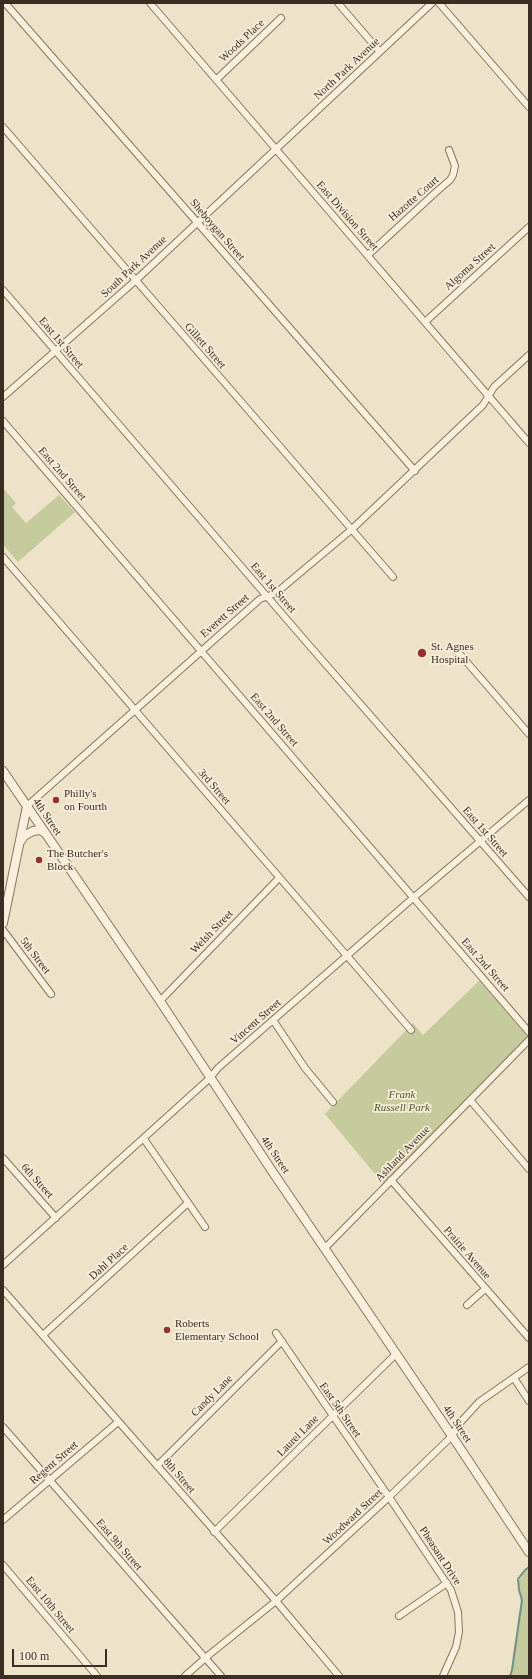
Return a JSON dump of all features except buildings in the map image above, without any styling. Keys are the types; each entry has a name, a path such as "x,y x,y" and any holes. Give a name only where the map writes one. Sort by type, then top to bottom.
{"street":[{"name":"Sheboygan Street","path":"5,3 415,471"},
{"name":"East Division Street","path":"150,3 489,394 529,443"},
{"path":"338,3 380,52"},
{"name":"North Park Avenue","path":"276,149 432,3"},
{"path":"439,3 529,107"},
{"name":"Woods Place","path":"217,79 281,18"},
{"name":"Gillett Street","path":"3,127 393,578"},
{"name":"South Park Avenue","path":"3,397 135,281 276,149"},
{"name":"Hazotte Court","path":"368,255 454,175 455,166 449,150"},
{"name":"Algoma Street","path":"425,322 529,227"},
{"name":"East 1st Street","path":"3,290 529,897"},
{"name":"Everett Street","path":"26,806 260,599 276,593 351,530 483,405 494,387 529,355"},
{"name":"East 2nd Street","path":"3,421 529,1032"},
{"name":"3rd Street","path":"3,557 279,878 348,955 411,1030"},
{"path":"458,652 529,734"},
{"name":"4th Street","path":"3,771 160,1001 210,1078 529,1552"},
{"name":"Vincent Street","path":"3,1265 144,1139 210,1078 218,1068 413,898 529,800"},
{"path":"3,923 26,806"},
{"path":"19,844 22,838 30,832 37,830 45,833"},
{"name":"Welsh Street","path":"160,1001 279,878"},
{"name":"5th Street","path":"3,930 51,994"},
{"path":"273,1020 305,1068 333,1102"},
{"name":"Ashland Avenue","path":"325,1248 529,1040"},
{"path":"470,1100 529,1169"},
{"path":"144,1139 205,1227"},
{"name":"6th Street","path":"3,1158 56,1218"},
{"name":"Prairie Avenue","path":"391,1180 529,1338"},
{"name":"Dahl Place","path":"43,1335 188,1203"},
{"path":"467,1305 486,1289"},
{"name":"8th Street","path":"3,1290 276,1601 339,1676"},
{"name":"East 5th Street","path":"276,1333 389,1497"},
{"name":"Candy Lane","path":"157,1466 282,1341"},
{"name":"Laurel Lane","path":"214,1532 396,1354"},
{"name":"Woodward Street","path":"185,1676 276,1601 389,1497 452,1436 462,1420 479,1402 529,1367"},
{"path":"514,1378 529,1401"},
{"name":"Regent Street","path":"3,1520 118,1422"},
{"name":"East 9th Street","path":"3,1427 220,1676"},
{"name":"Pheasant Drive","path":"389,1497 447,1583 456,1602 459,1627 456,1647 443,1676"},
{"name":"East 10th Street","path":"3,1565 97,1676"},
{"path":"399,1616 447,1583"}],"green space":[{"path":"3,488 16,503 12,507 26,523 59,495 75,512 18,562 3,545"},
{"name":"Frank Russell Park","path":"482,978 529,1032 529,1040 385,1186 325,1114 413,1023 423,1035"},
{"path":"529,1567 529,1676 510,1676 522,1600 518,1579"}],"waterway":[{"path":"510,1676 522,1600 518,1579 529,1567"}],"place":[{"name":"St. Agnes Hospital","path":"422,653"},
{"name":"Philly's on Fourth","path":"56,800"},
{"name":"The Butcher's Block","path":"39,860"},
{"name":"Roberts Elementary School","path":"167,1330"}]}
